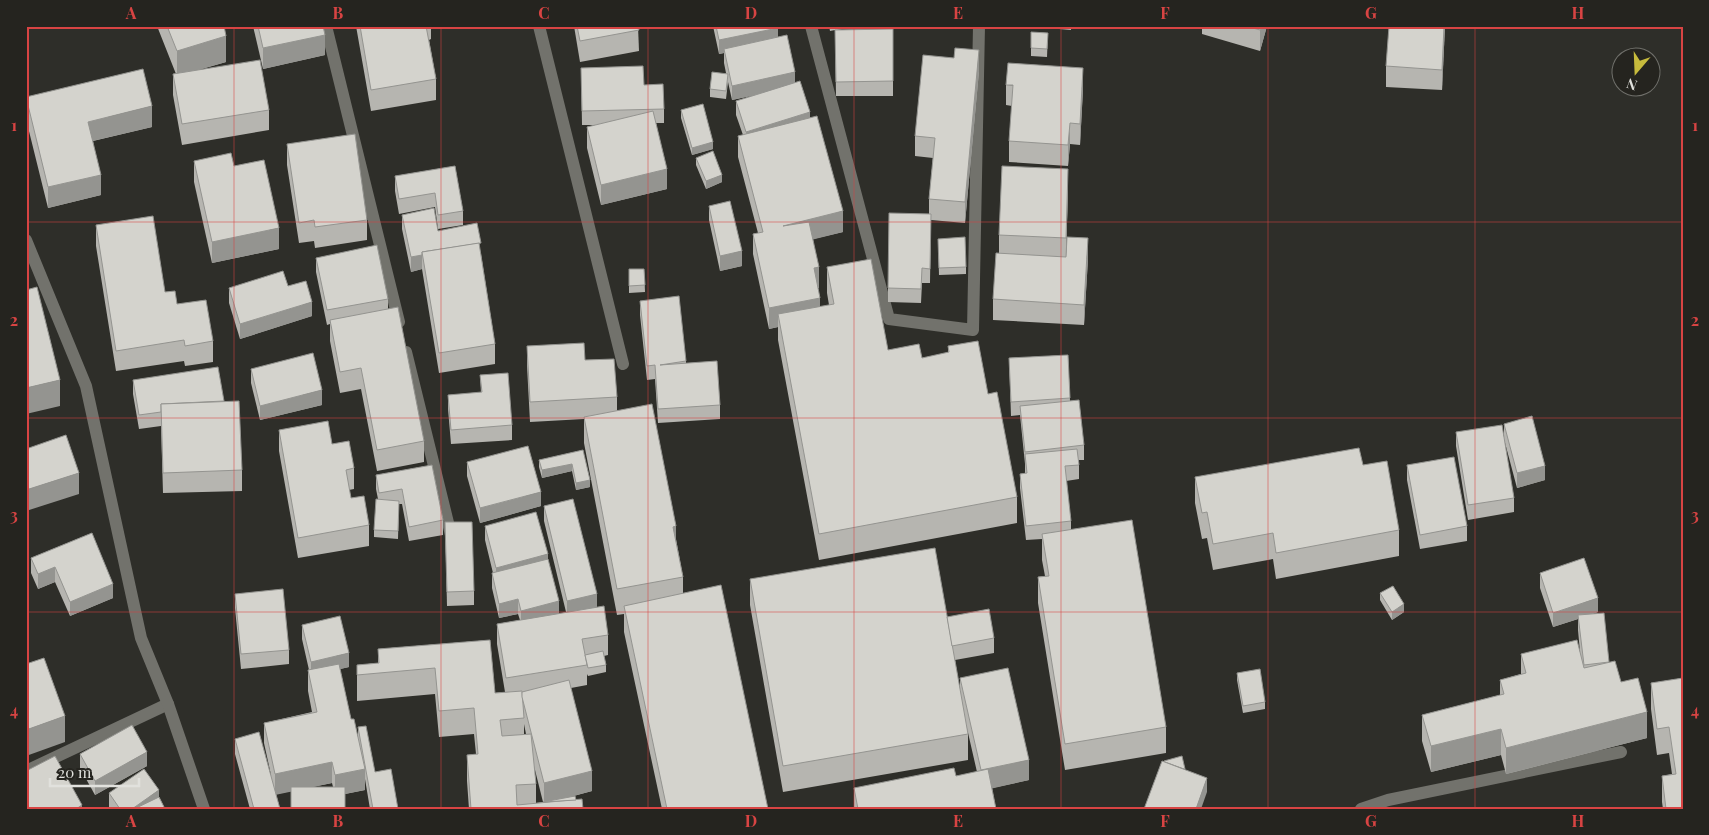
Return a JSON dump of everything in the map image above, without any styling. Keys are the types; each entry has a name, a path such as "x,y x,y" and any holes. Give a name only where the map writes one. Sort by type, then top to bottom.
{"street":[{"path":"326,26 454,550"},
{"path":"540,26 623,364"},
{"path":"811,26 889,319 973,330 979,26"},
{"path":"26,240 86,386 141,638 168,704 204,809"},
{"path":"26,770 168,704"},
{"path":"1361,809 1388,800 1621,752"}],"building":[{"path":"167,26 224,26 226,36 177,51"},
{"path":"258,26 323,26 325,35 263,48"},
{"path":"360,26 426,26 436,79 371,90"},
{"path":"577,26 638,26 639,30 580,41"},
{"path":"716,26 778,26 778,28 719,40"},
{"path":"1246,26 1261,26 1260,30"},
{"path":"1389,26 1444,26 1442,70 1386,66"},
{"path":"893,29 893,81 836,82 835,30"},
{"path":"1031,32 1048,33 1047,49 1031,48"},
{"path":"787,35 795,72 732,86 724,49"},
{"path":"955,48 979,50 965,202 929,199 935,138 915,136 923,55 954,58"},
{"path":"260,60 269,110 182,124 173,74"},
{"path":"1008,63 1083,68 1080,124 1070,123 1068,145 1009,141 1013,85 1006,85"},
{"path":"643,66 644,85 663,84 664,109 582,111 581,68"},
{"path":"143,69 152,106 88,122 101,175 48,187 26,97"},
{"path":"712,72 728,74 726,91 710,89"},
{"path":"800,81 810,112 746,132 736,101"},
{"path":"703,104 713,142 692,148 681,110"},
{"path":"653,111 667,169 601,185 587,127"},
{"path":"817,116 843,211 783,226 809,222 819,267 814,268 820,298 769,308 753,234 763,232 738,136"},
{"path":"355,134 367,220 315,227 314,220 299,223 287,144"},
{"path":"713,151 722,175 706,181 696,158"},
{"path":"231,153 234,166 264,160 279,228 212,242 194,161"},
{"path":"455,166 463,211 438,215 435,193 399,199 395,176"},
{"path":"1002,166 1068,169 1066,238 999,235"},
{"path":"730,201 742,251 720,256 709,206"},
{"path":"434,208 438,231 477,223 481,243 422,252 422,255 411,257 402,215"},
{"path":"889,213 931,214 930,269 922,268 921,289 888,288"},
{"path":"153,216 165,292 175,291 177,304 206,300 213,341 185,346 184,340 116,351 96,225"},
{"path":"965,237 966,267 939,268 938,239"},
{"path":"1067,237 1088,238 1084,305 993,299 996,253 1066,257"},
{"path":"479,243 495,344 439,353 422,252"},
{"path":"377,245 388,299 327,310 316,258"},
{"path":"871,259 888,350 919,344 922,358 949,352 948,346 978,341 988,394 997,392 1017,497 819,534 778,314 834,304 827,267"},
{"path":"629,269 644,269 645,285 629,286"},
{"path":"283,271 288,286 306,281 312,302 240,324 229,288"},
{"path":"37,287 60,380 26,388 26,290"},
{"path":"679,296 686,361 660,365 717,361 720,405 658,409 655,365 647,366 640,301"},
{"path":"398,307 424,441 377,450 361,368 340,372 330,320"},
{"path":"584,343 585,360 614,359 617,397 530,402 527,346"},
{"path":"313,353 322,390 260,406 251,369"},
{"path":"1068,355 1070,398 1011,402 1009,358"},
{"path":"218,367 224,401 161,404 161,412 139,415 133,380"},
{"path":"508,373 512,425 451,430 448,395 482,392 480,375"},
{"path":"1079,400 1084,445 1025,452 1020,406"},
{"path":"239,401 242,470 163,473 161,404"},
{"path":"652,404 676,526 673,527 683,577 617,589 584,417"},
{"path":"1532,416 1545,466 1517,473 1504,424"},
{"path":"328,421 332,444 349,441 354,468 346,470 351,498 364,496 369,525 298,538 279,430"},
{"path":"1502,425 1514,498 1468,505 1456,432"},
{"path":"66,435 79,473 26,490 26,449"},
{"path":"528,446 541,492 480,508 467,462"},
{"path":"1359,448 1363,465 1387,461 1399,530 1276,553 1273,533 1213,544 1207,512 1202,513 1195,477"},
{"path":"1077,449 1079,465 1065,466 1071,521 1026,526 1020,474 1027,473 1025,454"},
{"path":"583,450 590,480 576,483 572,464 542,470 539,460"},
{"path":"1454,457 1467,526 1420,535 1407,465"},
{"path":"432,465 443,520 409,527 402,489 379,493 376,475"},
{"path":"376,499 399,501 398,531 374,530"},
{"path":"573,499 597,594 567,601 544,506"},
{"path":"536,512 548,554 496,568 485,526"},
{"path":"1132,520 1166,727 1065,744 1038,577 1049,576 1042,534"},
{"path":"445,522 472,522 474,591 447,592"},
{"path":"92,533 113,584 70,602 55,567 38,574 31,558"},
{"path":"935,548 968,734 783,766 750,579"},
{"path":"1584,558 1598,598 1553,613 1540,573"},
{"path":"548,559 559,601 521,611 518,599 499,604 492,573"},
{"path":"721,585 768,809 667,809 624,606"},
{"path":"1393,586 1404,604 1392,612 1380,593"},
{"path":"283,589 289,650 241,654 235,594"},
{"path":"604,606 608,635 582,639 587,665 506,678 497,624"},
{"path":"989,609 994,638 952,646 947,617"},
{"path":"1604,613 1609,662 1584,665 1578,615"},
{"path":"340,616 349,653 311,662 302,625"},
{"path":"490,640 495,693 522,691 524,718 500,720 502,736 531,734 536,784 516,785 517,805 582,799 583,809 471,809 467,755 478,754 474,708 439,711 435,668 357,675 357,665 379,663 378,649"},
{"path":"1577,640 1584,668 1615,661 1621,682 1638,678 1647,712 1506,748 1501,729 1431,746 1422,715 1504,694 1500,680 1526,673 1521,654"},
{"path":"603,651 606,665 588,668 585,655"},
{"path":"44,658 65,716 26,730 26,664"},
{"path":"339,664 351,719 354,719 365,769 335,775 332,762 275,774 264,723 317,712 308,670"},
{"path":"1008,668 1029,760 981,770 960,678"},
{"path":"1260,669 1265,702 1243,706 1237,673"},
{"path":"1683,678 1683,809 1666,809 1662,776 1676,774 1669,727 1657,729 1651,683"},
{"path":"569,680 592,771 544,783 522,692"},
{"path":"132,725 147,752 95,781 80,754"},
{"path":"366,726 375,772 391,769 398,809 373,809 358,727"},
{"path":"259,732 280,809 254,809 235,739"},
{"path":"55,756 82,805 76,809 26,809 26,771"},
{"path":"1182,756 1185,769 1164,761"},
{"path":"1162,761 1207,778 1196,809 1144,809"},
{"path":"954,768 956,776 988,769 996,809 858,809 854,788"},
{"path":"144,769 159,790 132,809 120,809 109,793"},
{"path":"291,787 345,787 345,808 291,808"},
{"path":"575,796 576,800 543,802"},
{"path":"159,797 165,809 134,809"}]}
